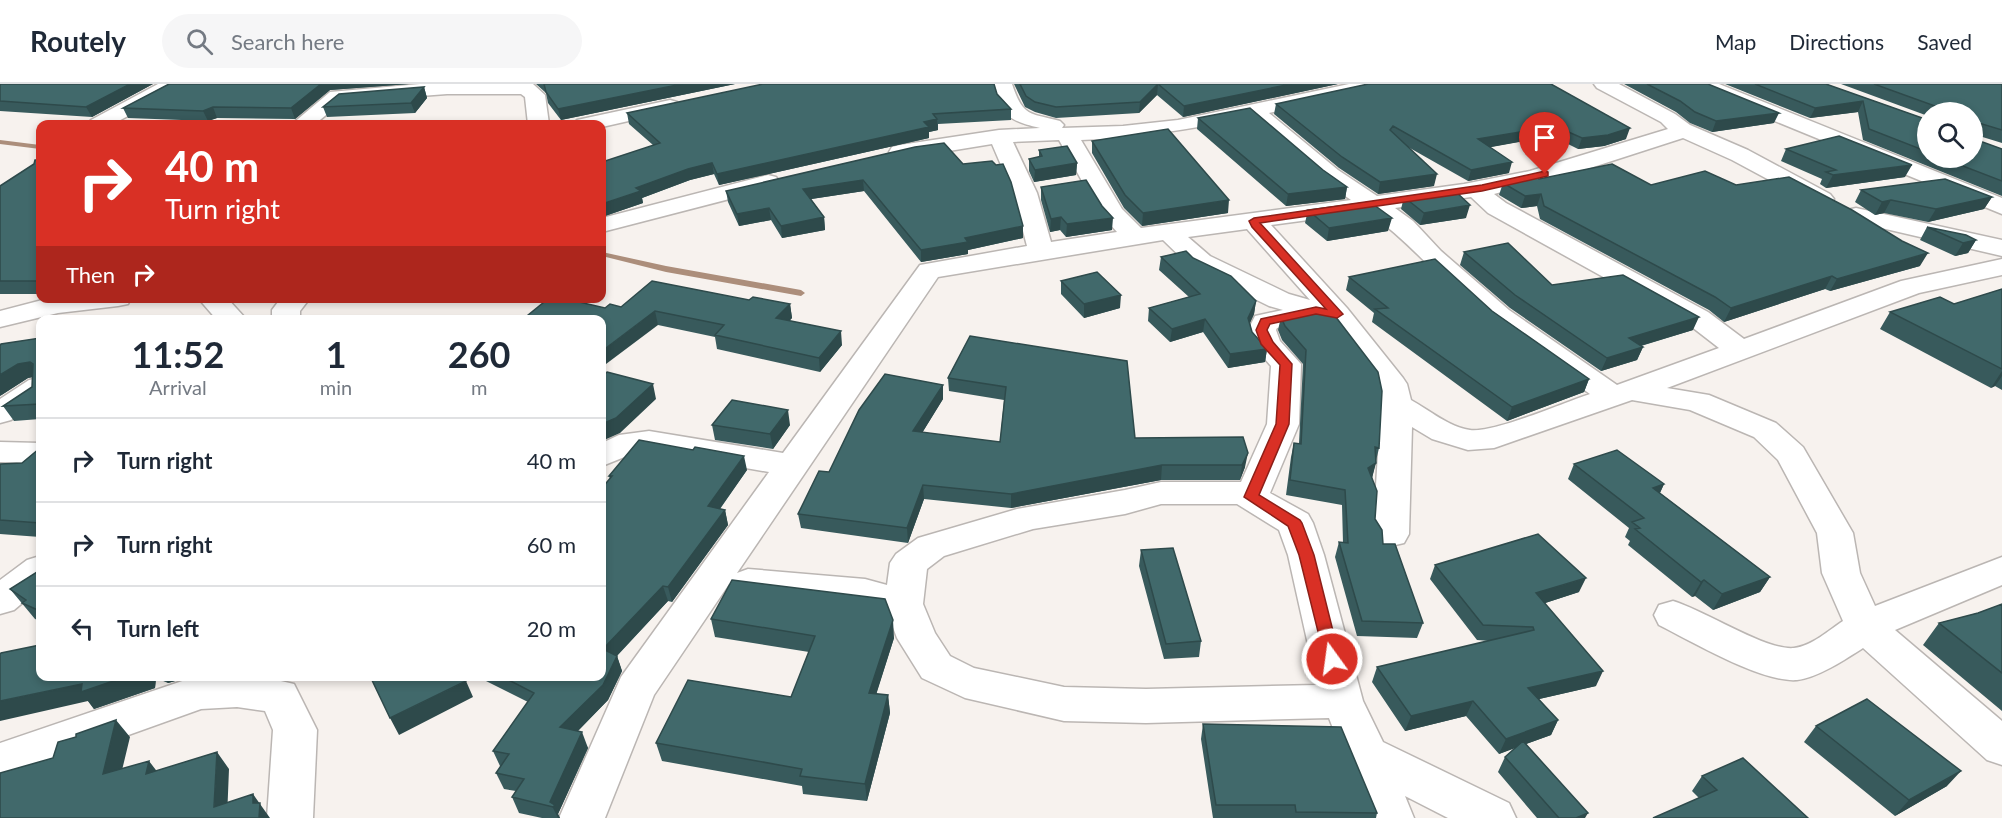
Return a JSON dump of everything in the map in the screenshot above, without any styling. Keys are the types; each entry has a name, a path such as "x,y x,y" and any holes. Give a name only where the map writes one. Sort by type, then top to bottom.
{"street":[{"path":"106,120 173,84"},
{"path":"1002,84 1014,114 1023,120 1037,121 1075,133"},
{"path":"1315,84 1334,94"},
{"path":"882,156 1008,136 1178,126 1377,84"},
{"path":"1604,84 1668,118 1682,129 1831,197 1856,215 1925,256 1966,274"},
{"path":"1701,84 1809,126 1937,182 2002,207"},
{"path":"308,120 337,96 345,94 447,88 541,92 538,120"},
{"path":"603,120 694,101"},
{"path":"1253,110 1330,175 1404,226 1432,256 1499,316 1622,394 1698,402 1765,430 1791,454 1835,533 1841,573 1865,626 2002,747"},
{"path":"1008,136 1037,121"},
{"path":"582,818 636,689 929,271 1167,231 1374,205 1482,188 1587,164 1674,135 1682,129"},
{"path":"1072,185 1075,133"},
{"path":"1008,136 1041,251"},
{"path":"606,224 785,178"},
{"path":"1903,187 1937,182"},
{"path":"1025,193 1072,185 1112,213 1136,237"},
{"path":"1482,188 1482,196 1497,208 1698,318 1740,350"},
{"path":"1856,215 2002,248"},
{"path":"1254,221 1327,313 1392,384 1397,405 1392,534"},
{"path":"1167,231 1201,262 1280,300 1327,313"},
{"path":"1397,405 1443,432 1468,440 1494,438 1622,394 1911,287 2002,267"},
{"path":"0,319 75,303"},
{"path":"216,303 228,315"},
{"path":"1251,497 1283,424 1286,364 1267,344 1262,330 1266,322 1327,313"},
{"path":"0,413 36,390"},
{"path":"606,454 631,442 649,441 792,465"},
{"path":"0,452 36,453"},
{"path":"1342,701 1146,706 1064,704 965,682 936,667 917,639 904,604 909,563 931,547 1030,517 1125,502 1161,493 1244,493 1295,523 1306,555 1342,701 1367,754 1391,818"},
{"path":"1673,615 1761,658 1796,664 1830,650 1865,626 2002,570"},
{"path":"0,600 36,572"},
{"path":"713,578 730,583 865,593 904,604"},
{"path":"0,762 200,692 247,683 279,696 295,730 290,818"},
{"path":"1367,754 1493,818"}],"building":[{"path":"0,84 130,84 86,107 0,101"},
{"path":"169,84 321,84 291,108 213,107 203,111 123,108"},
{"path":"544,84 682,84 558,109 546,92"},
{"path":"763,84 994,84 997,94 1011,109 933,114 937,119 924,122 929,127 717,174 712,163 636,188 641,191 606,203 606,161 660,143 627,113"},
{"path":"1020,84 1158,84 1140,102 1056,107 1035,102 1026,96"},
{"path":"1158,84 1291,84 1184,106"},
{"path":"1368,84 1551,84 1630,128 1608,135 1582,138 1555,126 1478,139 1512,162 1471,170 1393,126 1390,130 1437,174 1380,182 1342,157 1276,104"},
{"path":"1647,84 1708,84 1779,113 1716,121 1695,112 1680,101"},
{"path":"1755,84 1826,84 1917,116 1917,148 1869,129 1863,101 1815,108"},
{"path":"1874,84 2002,84 2002,130 1983,124 1983,102 1924,102"},
{"path":"424,87 411,103 323,107 339,94"},
{"path":"1250,108 1323,170 1347,187 1288,194 1198,118"},
{"path":"1168,129 1229,200 1143,213 1125,195 1092,141"},
{"path":"1839,136 1912,165 1833,175 1826,172 1836,170 1786,149"},
{"path":"1983,142 2002,149 2002,181 1968,168 1983,168"},
{"path":"944,143 963,164 992,161 996,165 1003,164 1011,182 1023,226 965,238 968,242 921,250 863,180 803,189 824,217 781,226 769,208 737,214 726,191 915,147"},
{"path":"1067,146 1077,163 1035,170 1029,159 1042,156 1039,150"},
{"path":"36,160 36,281 0,281 0,186 34,164"},
{"path":"1612,164 1651,185 1705,171 1736,185 1789,177 1852,210 1902,241 1928,253 1837,279 1832,276 1731,308 1715,297 1544,206 1541,194 1525,196 1503,183 1533,175 1539,179"},
{"path":"1945,179 1992,197 1936,209 1891,200 1882,202 1861,190"},
{"path":"1086,180 1102,206 1113,218 1067,224 1061,217 1051,219 1041,187"},
{"path":"1454,190 1470,205 1424,213 1404,197"},
{"path":"1370,202 1392,218 1329,228 1308,210"},
{"path":"1927,227 1966,235 1976,240 1963,243"},
{"path":"1508,243 1552,285 1623,275 1699,317 1629,338 1643,347 1607,358 1515,295 1464,252"},
{"path":"1186,251 1193,258 1231,276 1256,301 1248,318 1252,332 1267,349 1230,354 1205,319 1172,329 1149,308 1200,294 1161,257"},
{"path":"1435,259 1492,311 1589,379 1512,407 1375,309 1388,308 1349,277"},
{"path":"1097,272 1121,295 1084,304 1061,281"},
{"path":"652,281 749,300 753,297 790,304 776,318 841,331 819,358 715,335 724,325 655,311 606,348 606,315 528,315 543,303 584,303 605,308 610,304 621,307"},
{"path":"2002,289 2002,369 1890,312 1940,297 1954,304"},
{"path":"1332,312 1378,372 1382,391 1379,448 1375,447 1376,463 1368,468 1377,491 1375,519 1382,530 1383,544 1395,544 1423,623 1362,621 1339,542 1348,543 1345,490 1290,480 1294,443 1301,444 1306,350 1285,326 1281,317"},
{"path":"970,336 1127,361 1135,438 1243,437 1248,453 1242,465 1162,465 1011,494 923,485 907,528 798,514 819,471 829,472 859,410 885,374 943,385 913,431 1000,442 1006,387 948,378"},
{"path":"36,339 36,404 3,406 32,387 33,364 30,362 18,364 0,375 1,344"},
{"path":"606,373 653,384 616,418 606,422"},
{"path":"732,400 788,410 770,434 712,425"},
{"path":"639,440 744,456 708,506 725,510 668,587 663,586 606,646 606,483 612,476 609,476"},
{"path":"1617,450 1664,484 1653,488 1770,577 1722,594 1704,580 1701,582 1635,529 1640,528 1632,522 1644,518 1574,464"},
{"path":"36,451 36,523 0,520 0,464 22,463"},
{"path":"1538,534 1586,578 1536,593 1603,671 1528,688 1558,720 1506,739 1473,701 1411,716 1377,667 1534,630 1533,627 1483,625 1435,565"},
{"path":"1173,548 1201,641 1166,644 1141,550"},
{"path":"36,573 36,609 22,603 26,600 10,589"},
{"path":"732,580 885,599 893,620 869,693 888,695 865,784 800,776 802,769 656,743 688,680 791,697 815,636 711,619"},
{"path":"2002,604 2002,673 1939,623"},
{"path":"36,646 36,681 113,681 81,692 82,684 0,701 1,653"},
{"path":"606,650 617,656 606,679"},
{"path":"372,681 466,681 390,718"},
{"path":"511,681 605,681 560,727 582,732 550,802 555,805 553,807 512,797 524,779 496,773 509,754 493,751 534,693"},
{"path":"1867,699 1961,771 1909,800 1816,726"},
{"path":"116,720 103,774 149,761 146,774 217,752 214,807 253,794 253,803 260,803 259,818 0,818 0,773 53,758 58,742"},
{"path":"1203,724 1341,727 1377,813 1296,812 1295,805 1216,805"},
{"path":"1523,741 1588,813 1576,818 1559,818 1505,757"},
{"path":"1743,758 1808,818 1653,818 1717,790 1702,776"}],"waterway":[{"path":"0,142 36,146"},
{"path":"606,255 666,269 801,293"}],"route":[{"path":"1332,659 1306,555 1295,523 1251,497 1283,424 1286,364 1267,344 1262,330 1266,322 1316,311 1337,314 1254,221 1482,188 1545,174"}]}
